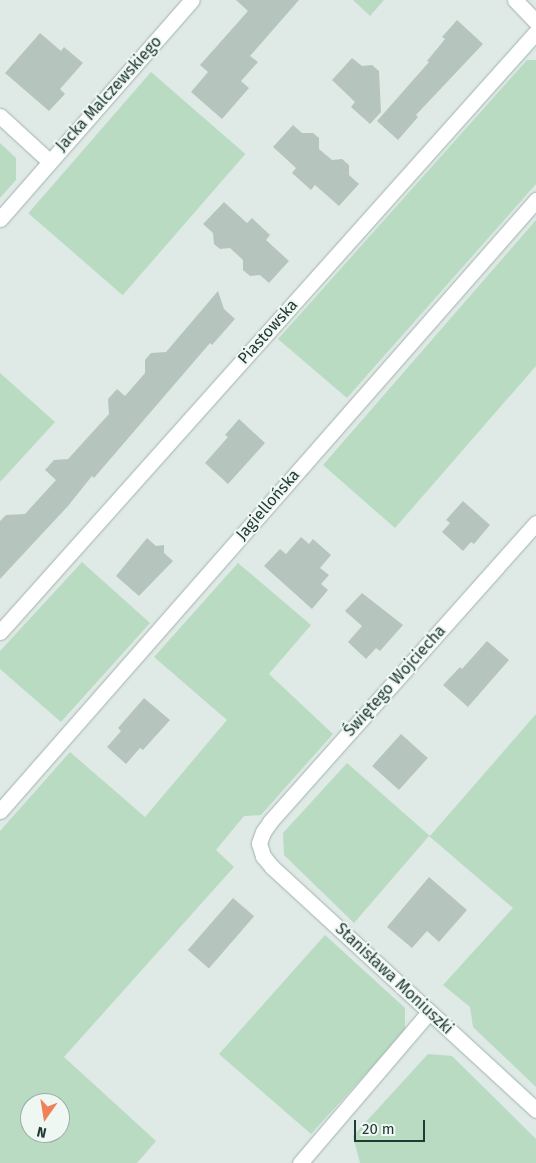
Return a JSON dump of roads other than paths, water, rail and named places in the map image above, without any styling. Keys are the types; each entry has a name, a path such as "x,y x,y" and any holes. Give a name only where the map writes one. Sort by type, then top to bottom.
{"street":[{"name":"Jacka Malczewskiego","path":"0,116 49,161 192,0"},
{"path":"515,0 536,22"},
{"name":"Piastowska","path":"0,632 536,32"},
{"path":"0,219 49,161"},
{"name":"Jagiellońska","path":"0,811 536,200"},
{"name":"Świętego Wojciecha","path":"259,843 263,832 270,822 536,523"},
{"name":"Stanisława Moniuszki","path":"259,843 262,856 272,866 536,1110"},
{"path":"300,1163 429,1012"}]}
